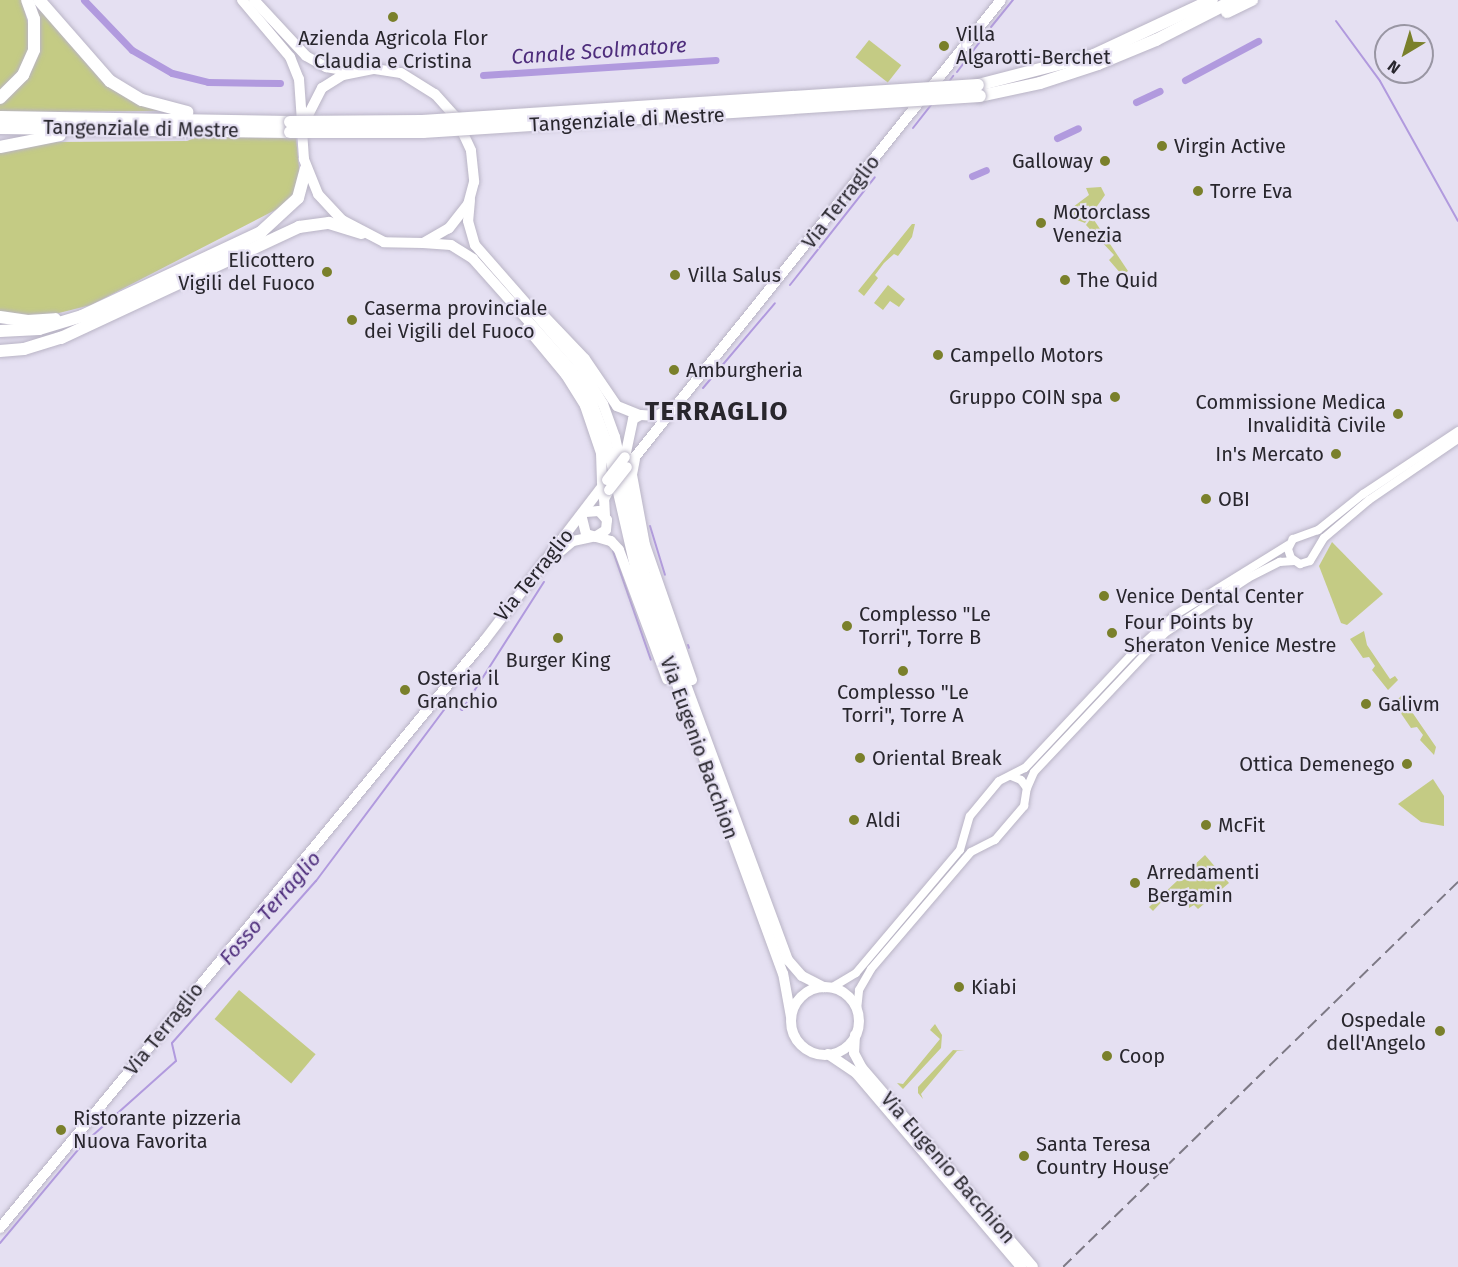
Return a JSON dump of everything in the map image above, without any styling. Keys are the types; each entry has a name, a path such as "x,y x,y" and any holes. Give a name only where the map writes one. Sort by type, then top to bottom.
{"highway":[{"path":"0,98 23,75 34,50 35,29 27,0"},
{"path":"39,0 89,61 119,87 162,107 229,120"},
{"path":"1111,54 1197,0"},
{"name":"Tangenziale di Mestre","path":"1111,54 1212,0"},
{"name":"Tangenziale di Mestre","path":"0,128 294,127 423,132 979,90 1040,83 1234,0"},
{"path":"1111,54 1145,53 1252,0"},
{"name":"Tangenziale di Mestre","path":"0,117 229,120 294,127"},
{"path":"0,147 50,136 136,134 164,128"},
{"path":"0,331 46,328 103,308 269,227 298,198 306,169"},
{"path":"0,351 51,342 299,227 329,223 362,233"},
{"path":"0,317 46,320 103,308"},
{"path":"0,338 46,334 119,310"}],"main road":[{"path":"242,0 283,47 295,68 294,127 306,169 322,200 362,233 397,245 423,243 457,248 529,321 586,391 601,422 618,473"},
{"path":"254,0 313,61 336,69 359,71 381,69 400,73 425,86 447,105 471,152 474,175 470,200 471,238 501,277 589,378 609,417 618,473"},
{"name":"Via Terraglio","path":"489,635 552,552 680,403 1000,0"},
{"path":"294,127 322,88 338,77 359,71"},
{"path":"423,243 449,228 470,200"},
{"path":"501,277 561,331 617,406 643,415 655,422 653,436 638,440 631,433 632,421 643,415"},
{"path":"503,293 539,345 574,386 590,418 601,453 618,473 632,475 645,545 688,666 697,725"},
{"name":"Via Terraglio","path":"643,415 661,413 680,403"},
{"path":"552,552 596,483 590,418"},
{"name":"Via Terraglio","path":"605,516 604,499 618,473 631,433"},
{"name":"Via Eugenio Bacchion","path":"618,473 637,575 788,960 802,976 827,987"},
{"path":"593,537 606,529 605,516 597,510 584,515 583,531 593,537 611,541 619,550 659,661 697,725"},
{"name":"Via Terraglio","path":"0,1228 489,635 568,544 593,537"},
{"name":"Via Eugenio Bacchion","path":"697,725 783,973 791,1017"},
{"path":"827,987 847,995 857,1010 855,1035 842,1050 828,1054 813,1052 800,1044 791,1017 802,996 827,987"},
{"name":"Via Eugenio Bacchion","path":"855,1035 854,1053 862,1068 984,1216 1021,1267"},
{"name":"Via Eugenio Bacchion","path":"828,1054 856,1073 984,1216 1033,1267"}],"street":[{"path":"827,987 854,975 960,850 970,816 999,781 1025,768 1131,655 1175,615 1288,546 1294,538 1305,536 1458,431"},
{"path":"857,1010 859,990 871,969 968,856 998,837 1024,806 1034,772 1165,633 1248,578 1280,562 1308,562 1324,538 1369,500 1458,439"},
{"path":"1305,536 1313,541 1316,552"},
{"path":"1288,546 1294,561"},
{"path":"1011,776 1028,788"},
{"path":"967,827 974,840 987,843"}],"green space":[{"path":"0,0 22,0 31,36 25,64 0,93"},
{"path":"37,0 77,51 159,111 0,112 0,100 27,73 32,7"},
{"path":"869,40 901,65 888,83 855,57"},
{"path":"200,136 296,138 300,177 294,194 283,206 91,305 43,317 0,314 0,149 56,142 187,141"},
{"path":"1101,187 1105,195 1085,223 1077,220 1069,210 1089,195 1086,188"},
{"path":"1092,217 1128,271 1122,275 1109,260 1114,255 1086,225"},
{"path":"912,224 915,224 912,237 898,256 894,254 884,263 875,275 878,278 864,296 858,291"},
{"path":"888,285 905,299 899,307 890,301 883,310 874,303"},
{"path":"1332,542 1383,594 1347,625 1341,623 1319,566"},
{"path":"1364,631 1367,645 1390,679 1395,676 1398,680 1388,690 1372,670 1375,666 1369,657 1363,658 1350,639"},
{"path":"1401,696 1436,747 1434,755 1420,740 1423,735 1417,727 1411,728 1400,712 1396,701"},
{"path":"1433,779 1444,796 1444,826 1421,822 1398,804"},
{"path":"1205,855 1229,883 1198,909 1194,905 1189,908 1189,896 1179,892 1167,896 1153,911 1149,907"},
{"path":"239,990 316,1054 291,1083 215,1019"},
{"path":"935,1024 942,1035 941,1048 903,1089 897,1083 903,1084 940,1039 930,1030"},
{"path":"953,1050 965,1051 957,1051 921,1094 923,1099 918,1093 918,1087"}],"waterway":[{"name":"Canale Scolmatore","path":"84,0 132,50 172,73 208,82 280,83"},
{"name":"Fosso Terraglio","path":"991,27 1013,0"},
{"path":"1336,21 1380,81 1458,221"},
{"name":"Fosso Terraglio","path":"957,72 981,40"},
{"name":"Canale Scolmatore","path":"1185,80 1258,41"},
{"name":"Canale Scolmatore","path":"483,75 716,60"},
{"name":"Fosso Terraglio","path":"948,83 953,76"},
{"name":"Canale Scolmatore","path":"1136,102 1160,91"},
{"name":"Fosso Terraglio","path":"913,128 932,104"},
{"name":"Canale Scolmatore","path":"1057,138 1078,128"},
{"name":"Canale Scolmatore","path":"972,176 986,170"},
{"name":"Fosso Terraglio","path":"790,285 875,177"},
{"name":"Fosso Terraglio","path":"703,388 775,303"},
{"name":"Fosso Terraglio","path":"650,526 665,575"},
{"name":"Fosso Terraglio","path":"613,551 651,660"},
{"name":"Fosso Terraglio","path":"0,1243 82,1145 176,1061 172,1043 316,881 449,703 462,710 544,582"}],"railway":[{"path":"1063,1267 1458,882"}],"place":[{"name":"Azienda Agricola Flor Claudia e Cristina","path":"393,17"},
{"name":"Villa Algarotti-Berchet","path":"944,46"},
{"name":"Virgin Active","path":"1162,146"},
{"name":"Galloway","path":"1105,161"},
{"name":"Torre Eva","path":"1198,191"},
{"name":"Motorclass Venezia","path":"1041,223"},
{"name":"Elicottero Vigili del Fuoco","path":"327,272"},
{"name":"Villa Salus","path":"675,275"},
{"name":"The Quid","path":"1065,280"},
{"name":"Caserma provinciale dei Vigili del Fuoco","path":"352,320"},
{"name":"Campello Motors","path":"938,355"},
{"name":"Amburgheria","path":"674,370"},
{"name":"Gruppo COIN spa","path":"1115,397"},
{"name":"Commissione Medica Invalidità Civile","path":"1398,414"},
{"name":"In's Mercato","path":"1336,454"},
{"name":"OBI","path":"1206,499"},
{"name":"Venice Dental Center","path":"1104,596"},
{"name":"Complesso \"Le Torri\", Torre B","path":"847,626"},
{"name":"Four Points by Sheraton Venice Mestre","path":"1112,633"},
{"name":"Burger King","path":"558,638"},
{"name":"Complesso \"Le Torri\", Torre A","path":"903,671"},
{"name":"Osteria il Granchio","path":"405,690"},
{"name":"Galivm","path":"1366,704"},
{"name":"Oriental Break","path":"860,758"},
{"name":"Ottica Demenego","path":"1407,764"},
{"name":"Aldi","path":"854,820"},
{"name":"McFit","path":"1206,825"},
{"name":"Arredamenti Bergamin","path":"1135,883"},
{"name":"Kiabi","path":"959,987"},
{"name":"Ospedale dell'Angelo","path":"1440,1031"},
{"name":"Coop","path":"1107,1056"},
{"name":"Ristorante pizzeria Nuova Favorita","path":"61,1130"},
{"name":"Santa Teresa Country House","path":"1024,1156"}],"district":[{"name":"TERRAGLIO","path":"717,412"}]}
